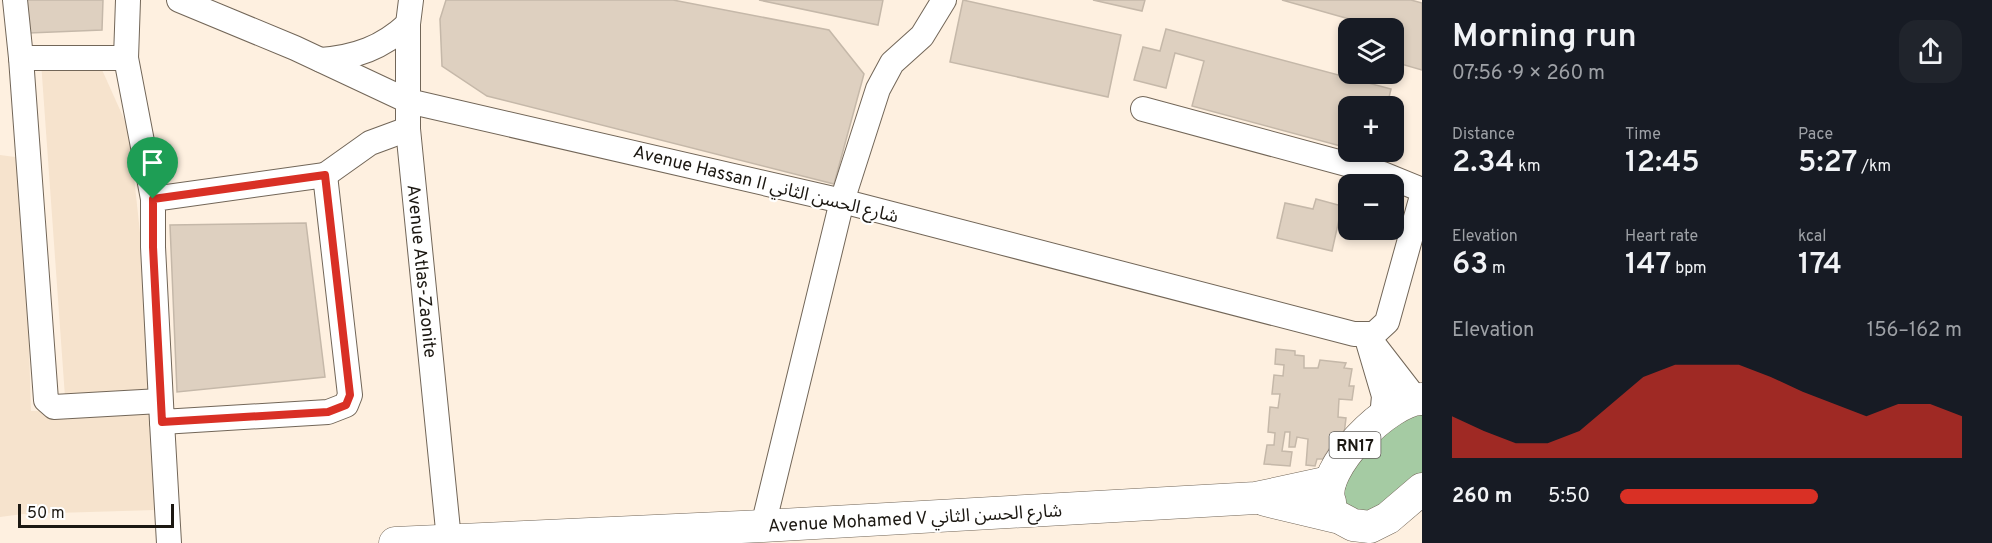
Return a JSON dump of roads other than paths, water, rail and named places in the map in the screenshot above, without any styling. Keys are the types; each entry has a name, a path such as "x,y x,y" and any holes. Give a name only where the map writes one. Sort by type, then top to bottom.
{"main road":[{"name":"RN17","path":"1359,530 1329,498 1330,482 1345,457 1382,418 1395,406 1419,399"},
{"path":"1256,498 1330,482"},
{"path":"1256,498 1359,530 1422,489"},
{"name":"Avenue Mohamed V شارع الحسن الثاني","path":"395,543 449,540 724,536 763,526 1256,498"}],"street":[{"path":"15,0 46,400 54,407 161,411 328,412 346,405 350,395 325,175"},
{"path":"128,0 126,58 153,199 161,411 169,543"},
{"name":"Avenue Hassan II شارع الحسن الثاني","path":"179,0 321,60 408,100 842,201 1366,335"},
{"name":"Avenue Atlas-Zaonite","path":"411,0 408,24 408,129 449,540"},
{"path":"763,526 842,201 878,89 892,63 922,36 944,0"},
{"path":"321,60 358,55 394,37 408,24"},
{"path":"21,58 126,58"},
{"path":"1143,110 1383,174 1422,190"},
{"path":"153,199 325,175 370,143 408,129"},
{"path":"1366,335 1381,330 1387,322 1422,196"},
{"path":"1366,335 1419,399"},
{"path":"1366,335 1384,396 1382,418"}]}
